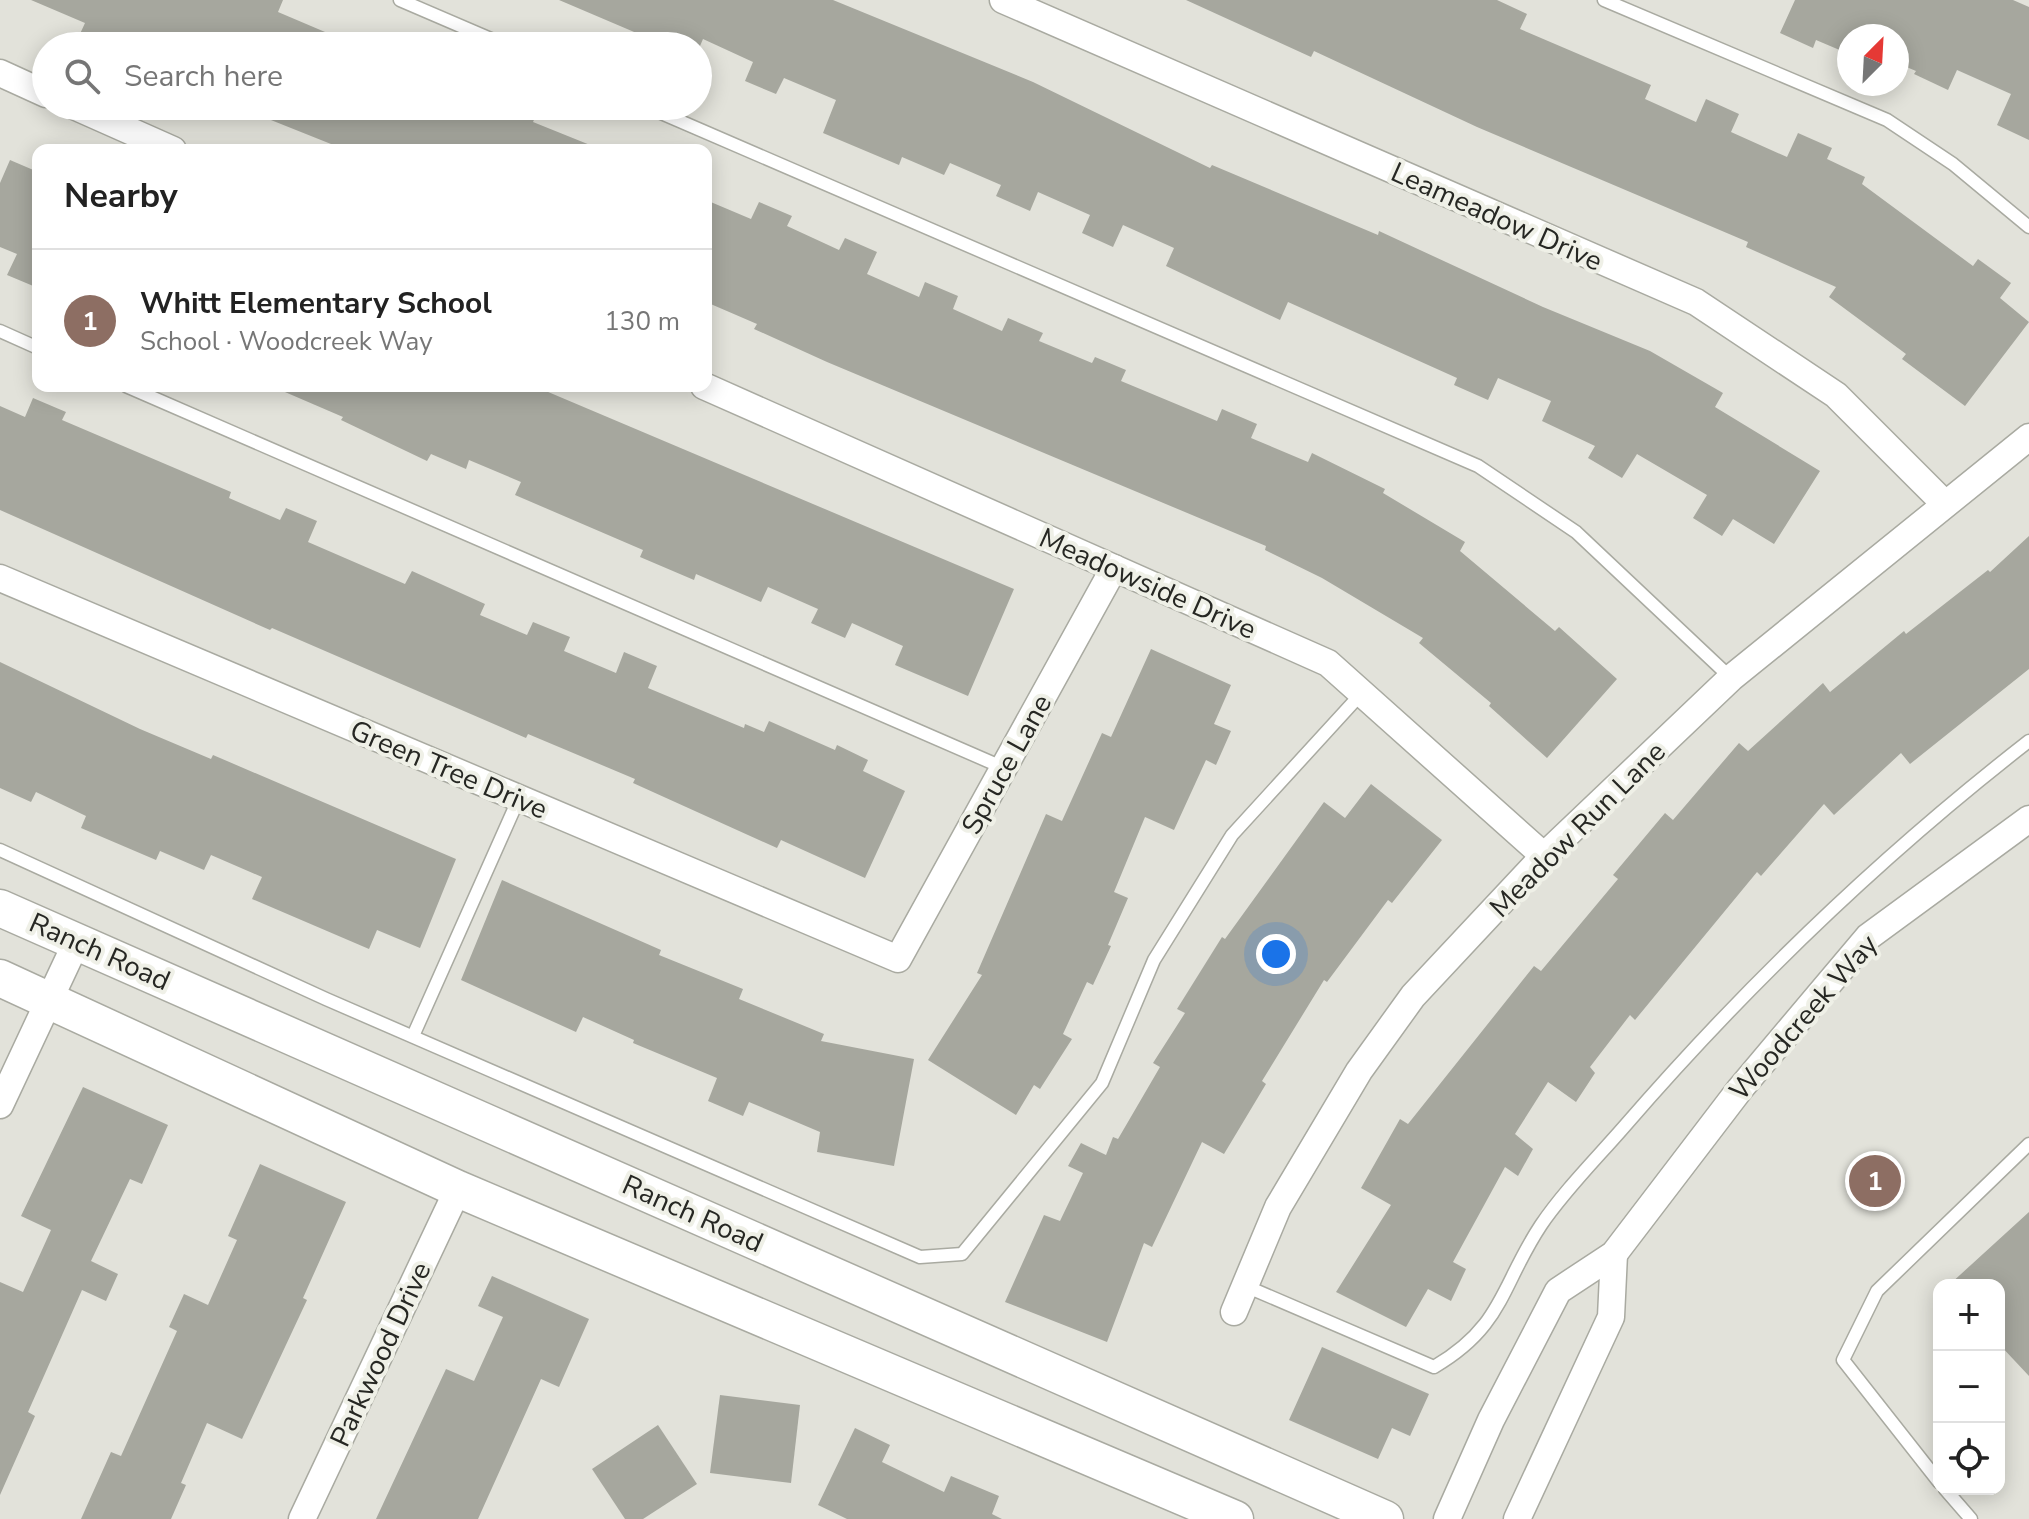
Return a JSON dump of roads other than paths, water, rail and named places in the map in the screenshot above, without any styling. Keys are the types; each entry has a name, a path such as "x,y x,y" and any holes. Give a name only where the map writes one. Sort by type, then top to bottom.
{"main road":[{"name":"Ranch Road","path":"0,908 1385,1519"},
{"path":"0,978 458,1189 1235,1519"}],"street":[{"name":"Leameadow Drive","path":"1003,0 1696,302 1836,395 1945,504"},
{"path":"0,73 32,88"},
{"path":"106,120 160,144"},
{"name":"Meadowside Drive","path":"712,390 1328,663 1360,695 1544,856"},
{"name":"Meadow Run Lane","path":"1234,1312 1278,1207 1359,1071 1413,996 1544,856 1731,678 2029,437"},
{"name":"Spruce Lane","path":"898,959 1114,568"},
{"name":"Green Tree Drive","path":"0,578 898,959"},
{"name":"Woodcreek Way","path":"1447,1519 1491,1420 1558,1291 1614,1254 1740,1089 1868,937 2029,819"},
{"path":"0,1105 77,941"},
{"name":"Parkwood Drive","path":"302,1519 458,1189"},
{"path":"1517,1519 1611,1317 1614,1254"}],"lane":[{"path":"400,0 474,32"},
{"path":"1604,0 1887,120 1953,164 2029,227"},
{"path":"677,120 1478,466 1576,532 1731,678"},
{"path":"0,331 32,345"},
{"path":"140,392 1004,768"},
{"path":"0,850 413,1036 920,1257 962,1254 1102,1083 1154,960 1232,835 1360,695"},
{"path":"1243,1285 1434,1367 1460,1352 1490,1321 1541,1225 1754,983 1894,855 2029,741"},
{"path":"413,1036 519,798"},
{"path":"1933,1474 1843,1360 1877,1291 2029,1144"},
{"path":"1950,1495 1971,1519"}],"place":[{"name":"Whitt Elementary School","path":"1875,1181"}]}
